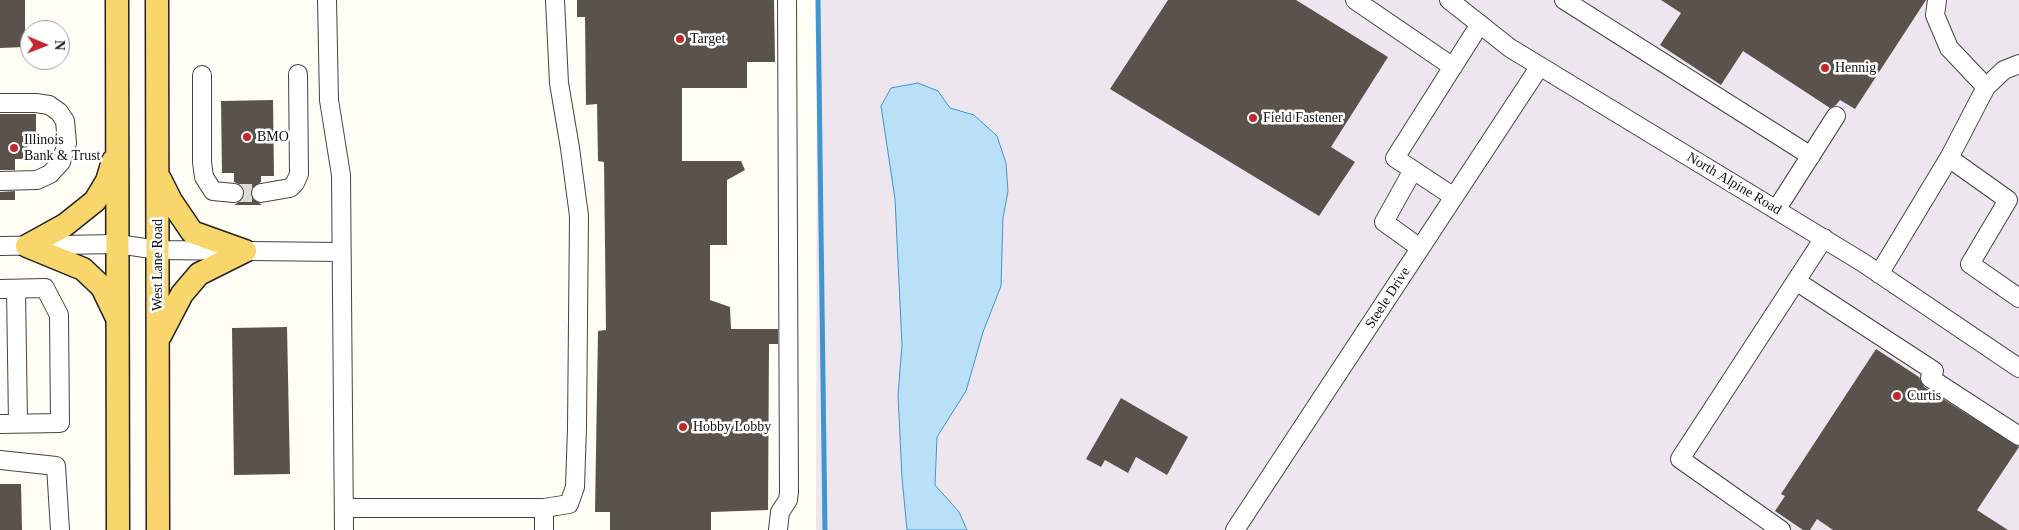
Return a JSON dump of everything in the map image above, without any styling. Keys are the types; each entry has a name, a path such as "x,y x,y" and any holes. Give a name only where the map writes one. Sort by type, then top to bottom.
{"main road":[{"path":"117,0 118,530"},
{"name":"West Lane Road","path":"157,0 158,530"},
{"path":"27,246 65,225 95,201 107,181 118,144"},
{"path":"158,174 171,201 192,232 245,251"},
{"path":"27,246 83,270 102,287 118,320"},
{"path":"158,340 182,294 199,274 245,251"}],"street":[{"path":"327,0 328,100 341,175 344,530"},
{"path":"344,508 544,508 569,504 575,487 579,383 578,216 570,148 559,83 555,0"},
{"path":"778,530 780,512 788,500 789,492 787,0"},
{"path":"1355,0 1453,67"},
{"name":"North Alpine Road","path":"1448,0 1510,48 1824,238 2019,368"},
{"path":"1564,0 1811,156"},
{"path":"1937,0 1935,14 1949,48 1986,87"},
{"path":"1454,196 1395,158 1480,24"},
{"path":"1880,274 1949,158 1986,87 2004,70 2019,64"},
{"name":"Steele Drive","path":"1235,530 1540,66"},
{"path":"261,193 290,188 295,183 299,174 298,74"},
{"path":"202,75 202,162 204,177 213,191 234,193"},
{"path":"0,103 49,105 59,112 65,121 66,143 62,162 50,174 37,180 0,180"},
{"path":"1776,210 1836,116"},
{"path":"1949,158 2008,200 1970,264 2019,298"},
{"path":"1414,170 1384,222 1420,248"},
{"path":"1781,530 1680,459 1824,238"},
{"path":"0,246 118,244 158,250 341,252"},
{"path":"1796,281 2019,436"},
{"path":"0,424 18,424 60,423 59,315 45,288 8,289 18,424"},
{"path":"0,460 56,466 60,530"},
{"path":"544,508 544,530"}],"shaded area":[{"path":"817,0 2019,0 2019,530 816,530"}],"water":[{"path":"918,83 938,91 950,108 974,115 997,136 1006,163 1008,191 1003,218 1001,286 983,332 966,391 937,437 935,485 959,512 967,530 907,530 902,478 898,395 902,345 895,199 881,106 891,88"}],"building":[{"path":"0,0 25,0 25,20 20,20 20,47 0,48"},
{"path":"577,0 774,0 775,62 747,62 747,88 682,88 682,161 741,161 745,170 727,180 727,245 710,245 710,300 730,307 731,329 778,329 778,344 769,344 768,510 711,512 711,530 610,530 610,512 595,512 598,331 606,330 604,162 598,161 597,104 586,105 585,17 577,17"},
{"name":"Field Fastener","path":"1168,0 1296,0 1388,57 1331,147 1355,162 1319,216 1110,89"},
{"name":"Hennig","path":"1661,0 1926,0 1855,109 1840,100 1830,108 1743,51 1721,85 1660,45 1681,13"},
{"name":"BMO","path":"273,100 274,176 261,176 261,182 251,189 253,199 262,205 234,205 242,200 245,194 241,185 234,182 234,173 222,173 221,101"},
{"name":"Illinois Bank & Trust","path":"0,114 36,114 36,138 27,138 28,159 15,159 15,170 0,170"},
{"path":"15,191 15,200 0,200 0,192"},
{"path":"287,327 290,474 234,475 232,328"},
{"name":"Curtis","path":"1876,349 1919,377 1924,387 2019,447 1977,510 2008,530 1833,530 1817,519 1810,530 1803,530 1775,511 1785,496 1781,494"},
{"path":"1121,398 1188,437 1167,475 1136,457 1128,473 1105,460 1101,467 1086,459"},
{"path":"0,484 21,484 22,530 0,530"}],"waterway":[{"path":"818,0 825,530"}],"tunnel":[{"path":"234,193 261,193"}],"place":[{"name":"Target","path":"680,39"},
{"name":"Hennig","path":"1825,68"},
{"name":"Field Fastener","path":"1253,118"},
{"name":"BMO","path":"247,137"},
{"name":"Illinois Bank & Trust","path":"14,148"},
{"name":"Curtis","path":"1897,396"},
{"name":"Hobby Lobby","path":"683,427"}]}
